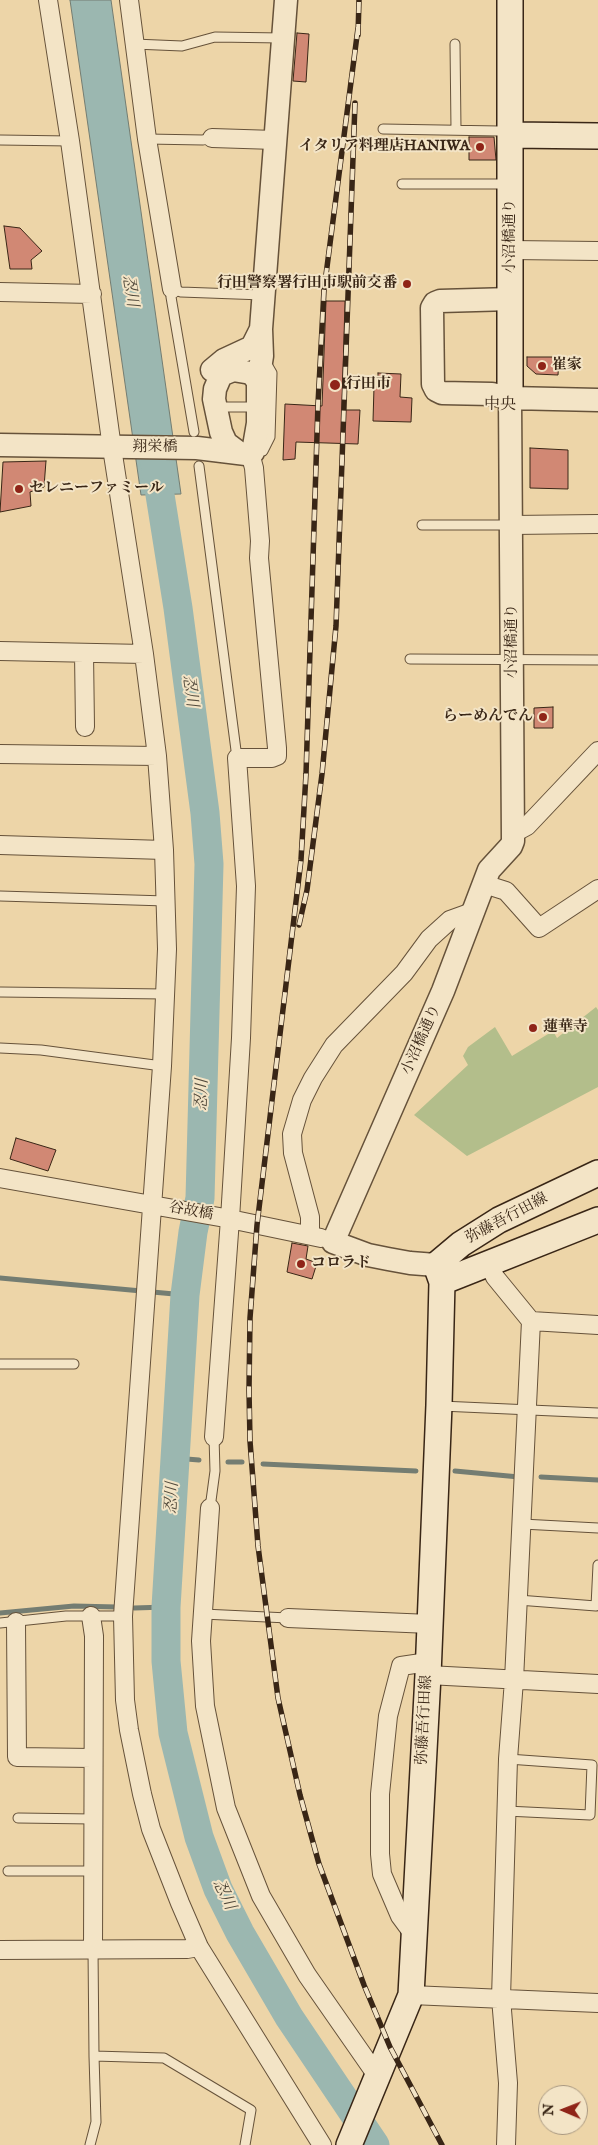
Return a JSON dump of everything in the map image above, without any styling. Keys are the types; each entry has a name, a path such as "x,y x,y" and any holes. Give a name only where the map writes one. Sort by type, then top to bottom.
{"main road":[{"name":"小沼橋通り","path":"510,0 510,398"},
{"path":"511,135 598,136"},
{"name":"弥藤吾行田線","path":"349,2145 411,1995 428,1669 439,1405 439,1273 460,1244 499,1220 598,1173"},
{"name":"弥藤吾行田線","path":"439,1273 489,1264 598,1220"}],"street":[{"path":"48,0 144,654 157,756 164,850 167,949 162,1066 154,1205 124,1616 125,1700 142,1794 165,1866 199,1947 322,2145"},
{"path":"129,0 147,139 172,290"},
{"path":"258,382 262,356 261,329 286,0"},
{"path":"212,138 275,140"},
{"path":"511,250 598,251"},
{"path":"0,292 92,294"},
{"path":"511,299 440,301 434,303 432,308 433,384 436,390 442,393 492,394 510,398 598,400"},
{"path":"195,449 214,435 216,408 217,380 225,372 240,370 251,373 258,382 265,407 256,448 247,452 231,448 223,438 216,408 208,386 210,373 216,365 252,347 261,329"},
{"name":"小沼橋通り","path":"333,1242 443,992 489,870 511,846 514,833 510,398"},
{"name":"翔栄橋","path":"0,445 195,449 247,452"},
{"path":"214,1437 241,1038 246,886 237,758 272,758 276,756 277,748 259,558 260,541 255,486 247,452"},
{"path":"512,525 598,524"},
{"path":"0,652 144,654"},
{"path":"84,653 85,727"},
{"path":"514,833 527,826 598,751"},
{"path":"0,754 157,756"},
{"path":"0,845 164,850"},
{"path":"484,884 506,891 539,928 598,889"},
{"path":"310,1234 310,1217 294,1153 292,1134 302,1100 313,1078 334,1045 404,973 430,939 450,920 475,911"},
{"name":"谷故橋","path":"0,1178 310,1234 333,1242"},
{"path":"333,1242 368,1255 410,1264 439,1273"},
{"path":"489,1264 500,1284 532,1321 514,1680 508,1759 500,1998 508,2083 506,2145"},
{"path":"532,1321 598,1325"},
{"path":"210,1508 201,1641 206,1706 226,1808 261,1896 307,1975 376,2081"},
{"path":"91,1616 94,1636 92,1758 93,1949"},
{"path":"288,1618 430,1624"},
{"path":"8,1622 17,1757 92,1758"},
{"path":"414,1935 400,1916 382,1874 380,1854 380,1794 388,1716 401,1666 514,1680 598,1684"},
{"path":"0,1950 187,1949 199,1947"},
{"path":"411,1995 598,2003"}],"lane":[{"path":"134,44 182,46 215,37 284,38"},
{"path":"455,44 456,129"},
{"path":"383,129 499,130 511,135"},
{"path":"147,139 203,140 212,138"},
{"path":"0,140 70,141"},
{"path":"402,184 510,184"},
{"path":"237,758 195,449 171,297 172,290 181,292 264,295"},
{"path":"216,408 265,407 272,373 262,356"},
{"path":"422,524 512,525"},
{"path":"410,659 598,660"},
{"path":"0,896 166,901"},
{"path":"0,992 165,994"},
{"path":"0,1048 41,1050 162,1066"},
{"path":"0,1364 74,1364"},
{"path":"439,1405 598,1413"},
{"path":"210,1508 215,1471 214,1437"},
{"path":"522,1524 598,1528"},
{"path":"518,1600 596,1606 598,1565"},
{"path":"203,1614 288,1618"},
{"path":"8,1622 66,1616 124,1616"},
{"path":"506,1811 590,1815 592,1765 508,1759"},
{"path":"18,1818 93,1819"},
{"path":"8,1872 93,1871"},
{"path":"90,2145 96,2122 93,1949"},
{"path":"94,2056 164,2058 251,2110 245,2145"}],"green space":[{"path":"596,1007 598,1010 598,1087 467,1156 414,1115 468,1065 463,1056 468,1047 495,1027 512,1056 553,1031 557,1038"}],"water":[{"path":"70,0 111,0 181,494 141,495"}],"building":[{"path":"297,33 309,34 306,82 293,81"},
{"path":"469,137 494,137 496,160 469,160"},
{"path":"4,226 20,228 42,251 31,260 32,269 10,269"},
{"path":"326,301 345,301 342,410 360,410 358,444 296,442 295,459 283,460 285,404 322,406"},
{"path":"527,357 559,357 558,375 536,374 527,366"},
{"path":"378,373 401,374 400,397 412,398 411,422 373,421 374,387 378,387"},
{"path":"530,448 568,450 568,489 530,488"},
{"name":"セレニーファミール","path":"46,461 44,487 30,492 31,506 0,512 3,462"},
{"path":"553,707 553,728 534,728 534,708"},
{"path":"16,1138 56,1150 48,1171 10,1159"},
{"path":"292,1243 308,1246 306,1259 317,1263 312,1279 287,1272"}],"waterway":[{"name":"忍川","path":"154,457 178,608 205,813 209,864 200,1198 193,1232 185,1295 166,1607 166,1661 173,1733 199,1837 218,1889 240,1933 289,2017 375,2145"},
{"path":"0,1278 185,1295"},
{"path":"174,1458 199,1460"},
{"path":"228,1462 242,1462"},
{"path":"263,1464 416,1471"},
{"path":"455,1471 519,1477"},
{"path":"541,1477 598,1480"},
{"path":"0,1613 74,1606 117,1607"},
{"path":"134,1608 166,1607"}],"railway":[{"path":"358,35 359,0"},
{"path":"358,28 324,290 318,404 306,774 301,860 257,1225 250,1318 250,1441 258,1546 278,1698 300,1795 319,1864 364,1985 390,2047 442,2145"},
{"path":"299,925 307,890 322,774 336,626 355,103"}],"place":[{"name":"イタリア料理店HANIWA","path":"480,147"},
{"name":"行田警察署行田市駅前交番","path":"407,284"},
{"name":"崔家","path":"542,366"},
{"name":"行田市","path":"335,385"},
{"name":"セレニーファミール","path":"19,489"},
{"name":"らーめんでん","path":"543,717"},
{"name":"蓮華寺","path":"533,1028"},
{"name":"コロラド","path":"301,1264"}],"district":[{"name":"中央","path":"500,406"}]}
